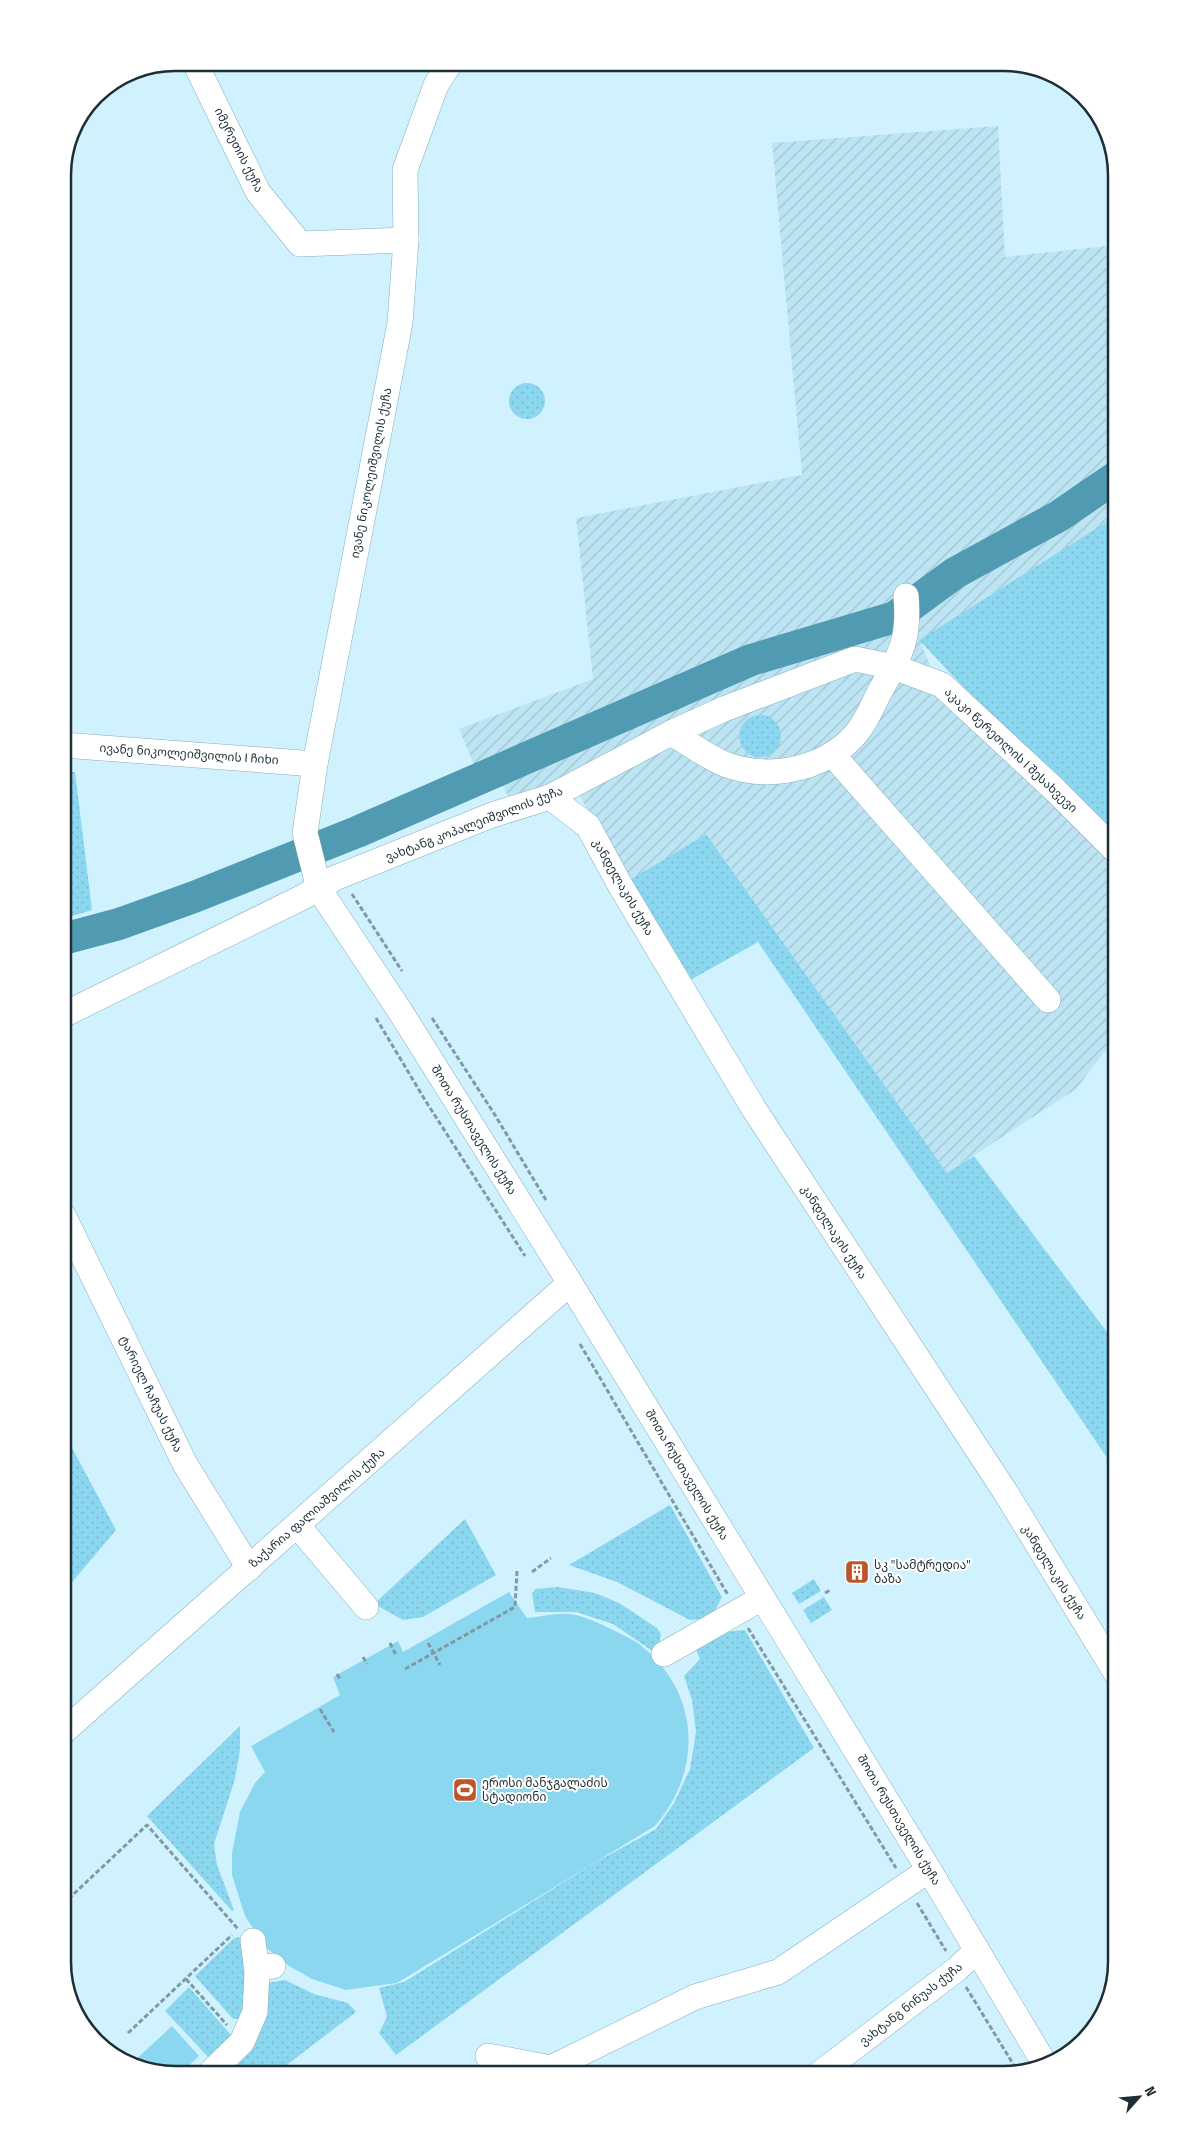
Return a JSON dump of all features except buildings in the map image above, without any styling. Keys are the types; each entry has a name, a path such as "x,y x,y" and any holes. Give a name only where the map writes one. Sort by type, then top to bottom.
{"street":[{"name":"იმერეთის ქუჩა","path":"199,71 258,192 300,244 406,240"},
{"name":"ივანე ნიკოლეიშვილის ქუჩა","path":"318,889 307,844 315,764 400,323 406,240 405,170 436,84 445,71"},
{"path":"671,733 726,765 759,773 811,765 832,754 859,730 894,667 906,639 907,607"},
{"name":"ვახტანგ კოპალეიშვილის ქუჩა","path":"71,1011 318,889 335,878 492,815 550,796 671,733 724,709 855,659 894,667"},
{"name":"აკაკი წერეთლის I შესახვევი","path":"894,667 942,686 1054,789 1108,842"},
{"name":"ივანე ნიკოლეიშვილის I ჩიხი","path":"71,746 315,764"},
{"path":"832,754 1048,1000"},
{"name":"კანდელაკის ქუჩა","path":"550,796 588,826 625,894 754,1108 1006,1493 1108,1660"},
{"name":"შოთა რუსთაველის ქუჩა","path":"318,889 400,1011 570,1283 929,1870 1042,2059"},
{"name":"ტარიელ ჩაჩუას ქუჩა","path":"71,1231 185,1464 249,1568"},
{"name":"ზაქარია ფალიაშვილის ქუჩა","path":"71,1724 570,1283"},
{"path":"297,1525 366,1607"},
{"path":"664,1654 762,1598"},
{"path":"557,2066 695,1997 778,1972 929,1870"},
{"path":"217,2066 242,2042 255,2012 265,1969 245,1931"},
{"name":"ვახტანგ ნინუას ქუჩა","path":"834,2066 957,1969 977,1950"},
{"path":"488,2056 527,2066"}],"path":[{"path":"375,1015 425,1100 527,1258"},
{"path":"578,1342 738,1612 907,1886 1014,2066"},
{"path":"532,1572 552,1558"},
{"path":"405,1669 515,1607 517,1571"},
{"path":"825,1593 830,1590"},
{"path":"390,1643 396,1655"},
{"path":"428,1643 440,1665"},
{"path":"363,1658 367,1664"},
{"path":"337,1674 340,1679"},
{"path":"320,1709 334,1732"},
{"path":"71,1896 147,1825 245,1931 186,1979 128,2033"},
{"path":"186,1979 242,2042"}],"shaded area":[{"path":"998,126 1005,257 1108,246 1108,521 920,640 941,693 1108,858 1108,1047 1076,1089 947,1173 706,834 628,881 569,777 510,800 502,784 485,791 459,729 593,679 576,518 802,475 772,143"},
{"path":"527,383 534,384 540,388 544,394 544,408 540,414 534,418 527,419 520,418 514,414 510,408 509,401 510,394 514,388 520,384"},
{"path":"1108,521 1108,834 1003,729 919,640"},
{"path":"764,715 772,718 778,724 781,736 778,748 772,754 756,757 748,754 742,748 739,732 742,724 748,718"},
{"path":"71,772 75,772 92,910 71,917"},
{"path":"706,834 947,1173 974,1156 1108,1333 1108,1459 758,942 687,982 628,881"},
{"path":"71,1446 116,1530 71,1583"},
{"path":"670,1505 722,1597 711,1618 690,1620 617,1582 569,1565"},
{"path":"465,1519 496,1575 423,1617 403,1620 374,1604"},
{"path":"814,1579 821,1591 799,1604 792,1593"},
{"path":"558,1587 595,1593 619,1603 657,1628 661,1634 659,1645 651,1650 613,1624 576,1612 535,1612 532,1594 535,1589"},
{"name":"ეროსი მანჯგალაძის სტადიონი","path":"509,1592 527,1618 564,1614 587,1618 636,1642 659,1663 674,1684 684,1707 688,1731 688,1756 682,1780 671,1804 655,1826 397,1983 346,1990 312,1979 289,1966 265,1947 245,1916 232,1875 232,1853 240,1812 255,1783 265,1772 251,1746 340,1695 333,1677 398,1641 403,1652"},
{"path":"824,1597 832,1610 811,1623 803,1610"},
{"path":"745,1630 814,1748 396,2055 379,2033 387,2017 379,1988 404,1982 596,1862 656,1829 674,1803 690,1769 696,1732 692,1700 684,1676 700,1659 694,1645 724,1632"},
{"path":"240,1726 240,1750 235,1779 214,1844 217,1865 234,1910 232,1911 147,1816"},
{"path":"239,1937 246,1948 248,2002 240,2019 233,2019 195,1976 233,1939"},
{"path":"285,1980 314,1994 348,2003 356,2012 285,2066 227,2066 267,1983"},
{"path":"189,1987 232,2036 207,2066 208,2057 165,2011"},
{"path":"172,2026 199,2056 188,2066 168,2066 137,2058"}],"waterway":[{"path":"71,937 119,924 194,897 357,832 751,660 895,617 955,573 1059,516 1108,482"}],"place":[{"name":"სკ \"სამტრედია\" ბაზა","path":"857,1572"},
{"name":"ეროსი მანჯგალაძის სტადიონი","path":"465,1790"}]}
